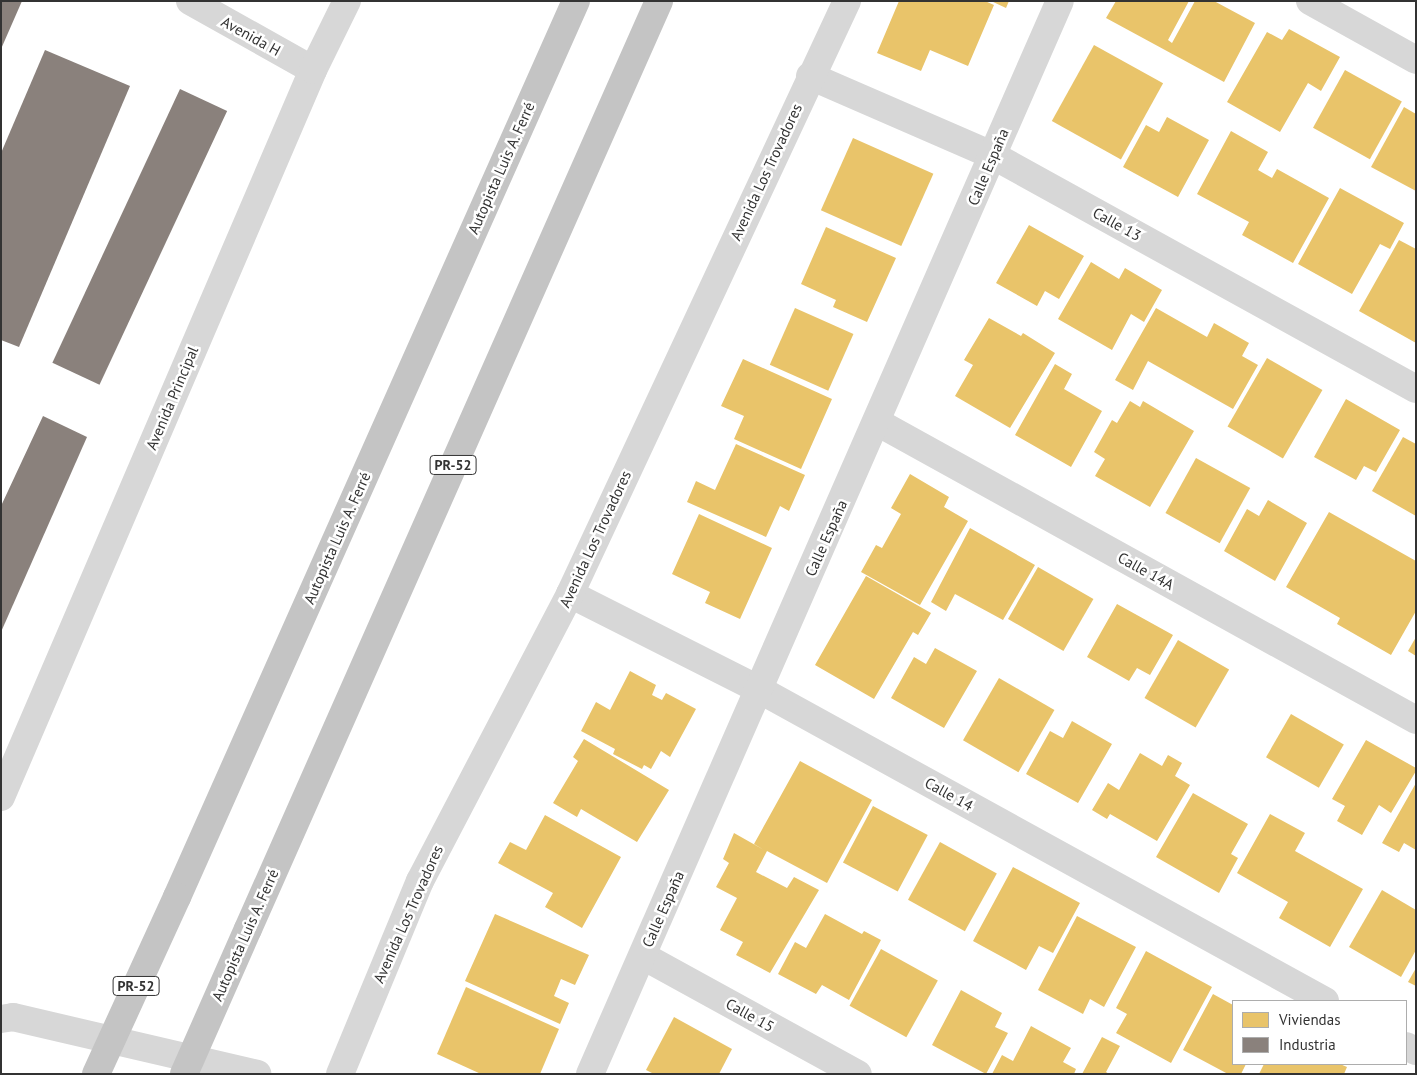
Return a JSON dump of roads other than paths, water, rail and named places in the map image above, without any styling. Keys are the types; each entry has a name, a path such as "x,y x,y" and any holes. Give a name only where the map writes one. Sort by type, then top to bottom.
{"highway":[{"name":"Autopista Luis A. Ferré","path":"96,1074 177,897 576,1"},
{"name":"Autopista Luis A. Ferré","path":"184,1074 659,1"}],"street":[{"name":"Avenida H","path":"190,1 313,70"},
{"name":"Avenida Principal","path":"1,797 313,70 347,1"},
{"name":"Avenida Los Trovadores","path":"340,1074 420,881 570,594 810,76 847,1"},
{"name":"Calle España","path":"590,1074 760,690 1060,1"},
{"path":"1310,1 1416,60"},
{"name":"Calle 13","path":"810,76 992,155 1416,389"},
{"name":"Calle 14A","path":"877,422 1416,720"},
{"name":"Calle 14","path":"570,594 760,690 1323,1000"},
{"name":"Calle 15","path":"643,956 858,1074"},
{"path":"5,1014 257,1074"}]}
